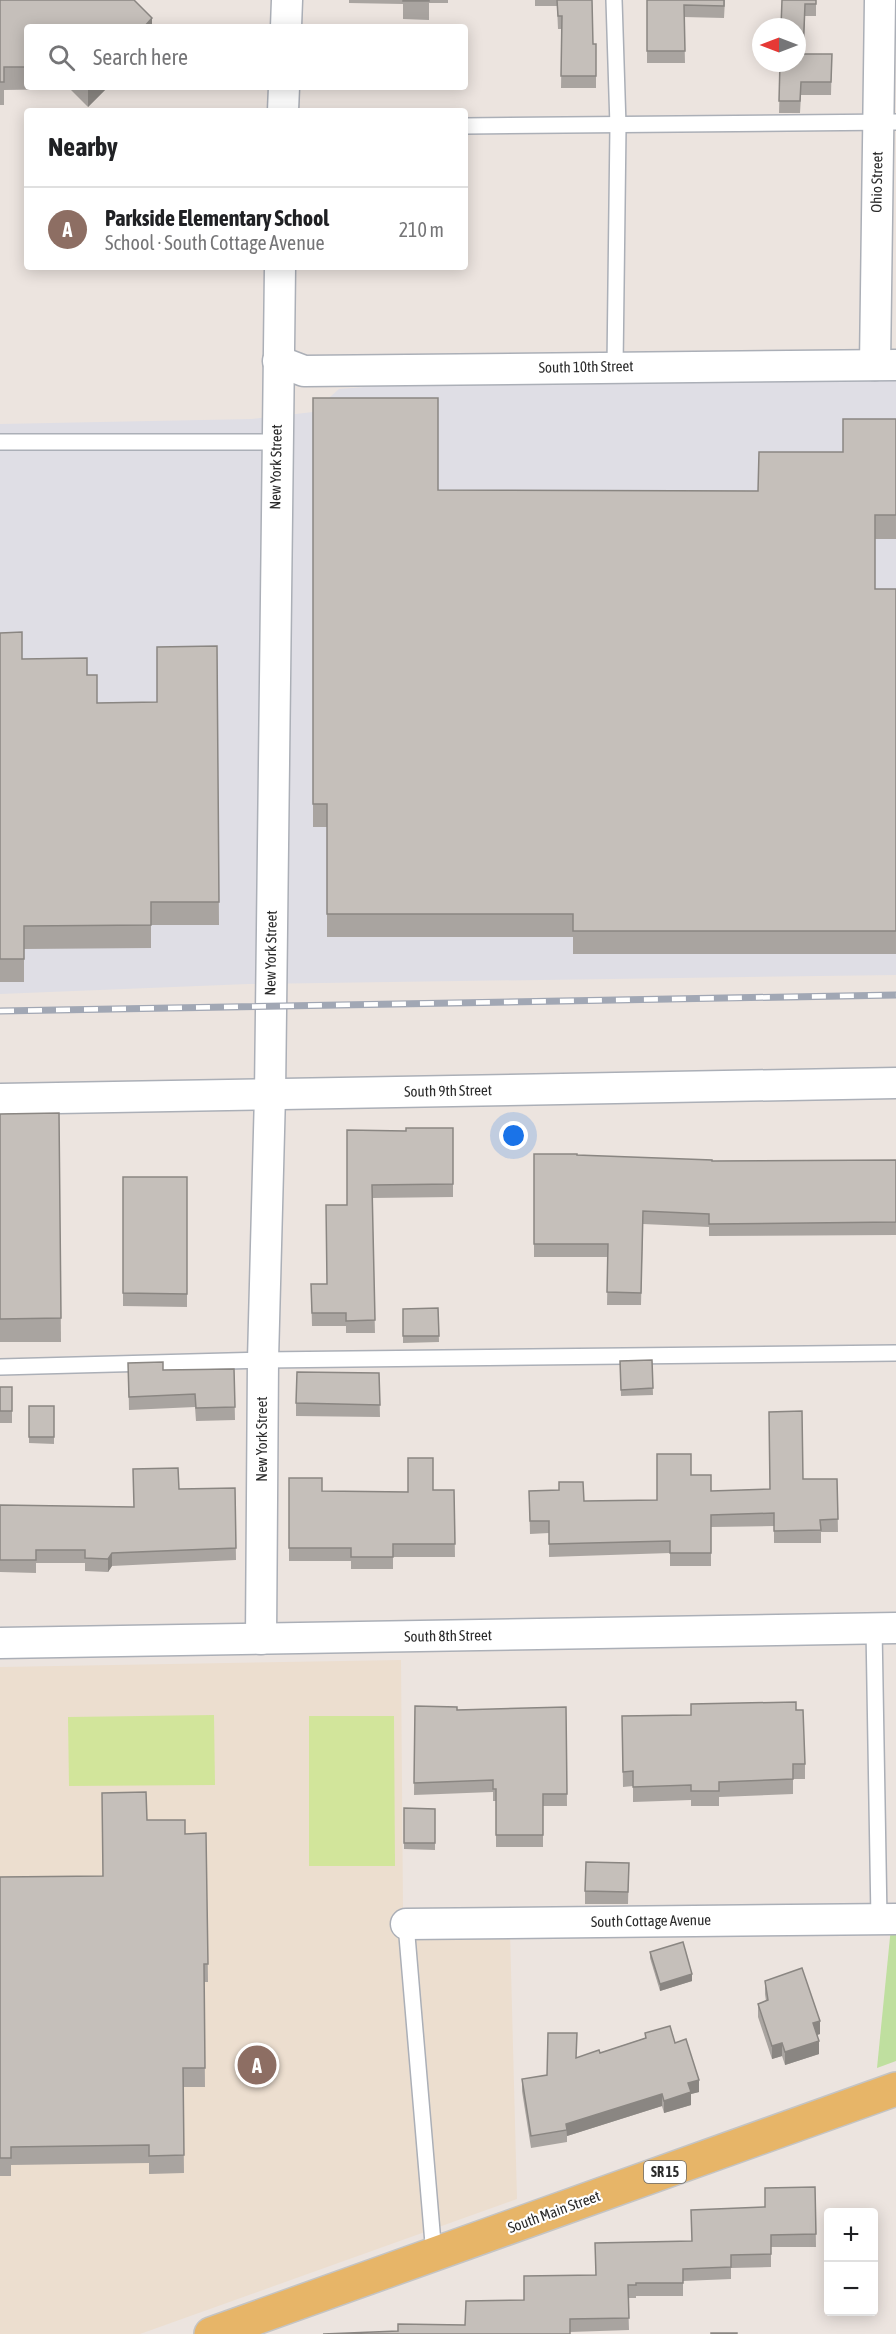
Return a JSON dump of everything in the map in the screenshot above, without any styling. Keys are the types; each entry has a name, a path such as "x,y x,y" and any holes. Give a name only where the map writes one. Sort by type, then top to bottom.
{"main road":[{"name":"South Main Street","path":"211,2334 896,2089"}],"street":[{"path":"286,0 286,24"},
{"name":"Ohio Street","path":"880,0 887,123 886,365"},
{"path":"283,108 284,90"},
{"name":"New York Street","path":"261,1639 263,1360 270,1094 280,270"},
{"name":"South 10th Street","path":"278,361 304,370 886,365"},
{"name":"South 9th Street","path":"0,1099 896,1083"},
{"name":"South 8th Street","path":"0,1643 885,1628"},
{"name":"South Cottage Avenue","path":"406,1924 887,1919"}],"lane":[{"path":"614,0 618,126 615,367"},
{"path":"468,126 887,123"},
{"path":"0,442 277,442"},
{"path":"0,1367 263,1360 896,1353"},
{"path":"885,1628 887,1919"},
{"path":"406,1924 434,2255"}],"shaded area":[{"path":"896,365 896,975 248,984 0,994 0,424 252,419 313,412 339,389 615,367"},
{"path":"401,1660 403,1909 448,1932 510,1932 517,2199 140,2334 0,2334 0,1667"}],"green space":[{"path":"214,1715 215,1785 69,1786 68,1717"},
{"path":"309,1716 394,1716 395,1866 309,1866"},
{"path":"891,1927 896,1927 896,2061 877,2068"}],"building":[{"path":"0,0 134,0 152,18 147,24 24,24 24,67 4,67 4,82 0,82"},
{"path":"429,0 429,1 403,1"},
{"path":"557,0 592,0 596,76 561,76 562,16 558,16"},
{"path":"647,0 724,0 724,6 684,5 685,51 647,51"},
{"path":"782,0 816,0 816,4 805,4 804,18 781,18"},
{"path":"806,54 832,54 831,82 801,82 800,101 779,101 780,72 806,72"},
{"path":"313,398 438,398 438,490 758,491 759,452 843,452 843,419 896,419 896,515 875,515 875,589 896,589 896,931 573,931 573,914 327,914 327,804 313,804"},
{"path":"22,632 22,659 87,658 87,675 97,675 97,703 157,702 157,647 217,646 219,902 151,902 151,925 24,926 24,959 0,959 0,633"},
{"path":"59,1113 61,1318 0,1319 0,1114"},
{"path":"406,1128 453,1128 453,1184 372,1185 375,1320 346,1321 346,1313 312,1313 311,1284 327,1284 326,1205 347,1205 347,1130 406,1131"},
{"path":"534,1154 712,1161 896,1160 896,1222 709,1224 709,1214 643,1211 641,1293 607,1292 608,1244 534,1244"},
{"path":"123,1177 187,1177 187,1294 123,1293"},
{"path":"438,1308 439,1336 403,1336 403,1309"},
{"path":"652,1360 653,1388 621,1390 620,1361"},
{"path":"163,1362 163,1370 234,1369 235,1407 196,1408 195,1394 129,1397 128,1363"},
{"path":"297,1372 379,1373 380,1405 296,1403"},
{"path":"0,1387 12,1387 12,1411 0,1411"},
{"path":"29,1406 54,1406 54,1437 29,1437"},
{"path":"802,1411 803,1479 837,1479 838,1519 820,1520 821,1530 774,1531 774,1513 711,1515 711,1553 670,1553 670,1541 549,1544 549,1521 530,1521 529,1491 559,1490 559,1482 583,1482 584,1501 657,1500 657,1454 691,1454 691,1475 711,1475 711,1491 770,1489 769,1412"},
{"path":"408,1458 433,1458 433,1490 454,1490 455,1544 393,1544 393,1557 351,1557 351,1548 289,1548 289,1478 322,1478 322,1491 408,1492"},
{"path":"178,1468 179,1489 235,1488 236,1548 112,1553 108,1559 85,1558 85,1550 36,1550 36,1560 0,1560 0,1505 134,1507 133,1469"},
{"path":"796,1702 796,1710 803,1710 805,1764 793,1764 793,1779 719,1782 719,1791 691,1791 691,1785 633,1787 633,1771 623,1772 622,1716 691,1715 691,1704"},
{"path":"415,1706 457,1707 457,1710 566,1707 567,1794 543,1794 543,1835 496,1835 496,1789 493,1789 493,1780 414,1783"},
{"path":"146,1792 147,1820 185,1820 185,1834 206,1833 208,1964 204,1964 205,2068 183,2068 184,2155 149,2156 149,2145 11,2147 11,2158 0,2158 0,1877 103,1876 102,1793"},
{"path":"404,1808 435,1809 435,1843 404,1843"},
{"path":"586,1862 629,1863 628,1892 585,1891"},
{"path":"683,1942 692,1974 660,1984 650,1952"},
{"path":"802,1968 820,2021 813,2023 819,2041 785,2052 782,2043 772,2046 758,2004 768,2000 765,1981"},
{"path":"670,2026 675,2043 686,2039 699,2080 688,2083 691,2092 664,2101 662,2094 566,2124 567,2130 531,2136 522,2079 547,2075 548,2033 577,2033 576,2058 646,2038 645,2033"},
{"path":"815,2187 816,2234 771,2235 771,2254 731,2255 731,2267 683,2269 683,2283 628,2285 629,2318 570,2319 570,2334 323,2334 398,2331 398,2324 465,2325 466,2301 524,2300 524,2276 596,2275 595,2243 692,2241 691,2210 765,2207 765,2188"},
{"path":"737,2333 737,2334 711,2334"}],"railway":[{"path":"0,1011 896,995"}],"place":[{"name":"Parkside Elementary School","path":"257,2065"}]}
